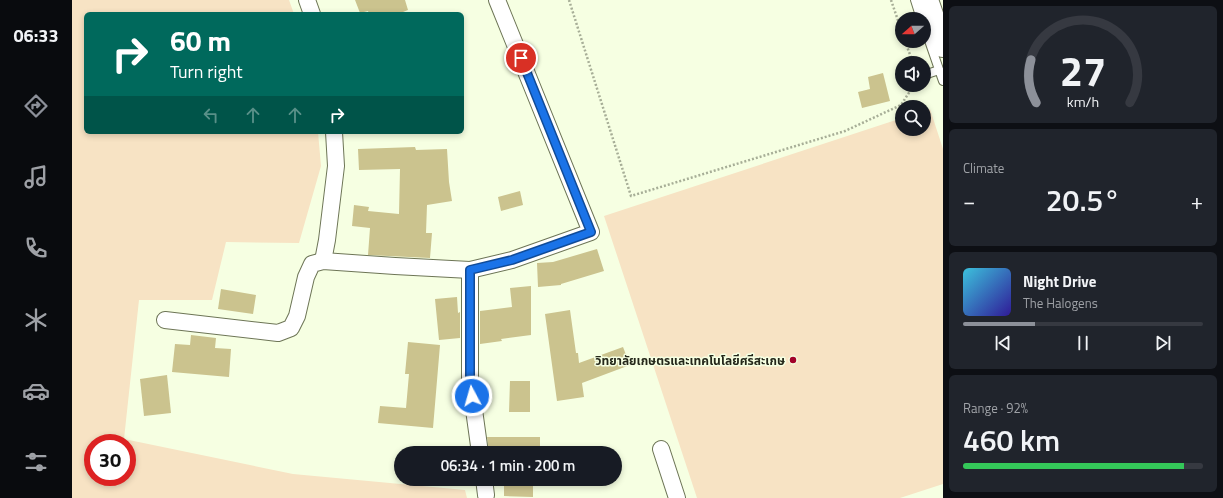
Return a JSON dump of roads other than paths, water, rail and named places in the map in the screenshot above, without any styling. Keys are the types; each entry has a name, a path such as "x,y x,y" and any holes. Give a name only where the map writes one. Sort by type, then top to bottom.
{"street":[{"path":"307,0 311,12"},
{"path":"165,320 278,333 291,328 298,316 306,277 312,264 323,261 470,270 512,260 591,232 497,0"},
{"path":"927,0 943,46"},
{"path":"323,261 336,166 334,134"},
{"path":"470,270 470,381 479,446"},
{"path":"662,449 676,498"},
{"path":"485,486 486,496"}],"lane":[{"path":"915,0 919,12"},
{"path":"931,47 943,81"},
{"path":"931,73 939,70"}],"place":[{"name":"วิทยาลัยเกษตรและเทคโนโลยีศรีสะเกษ","path":"793,360"}]}
